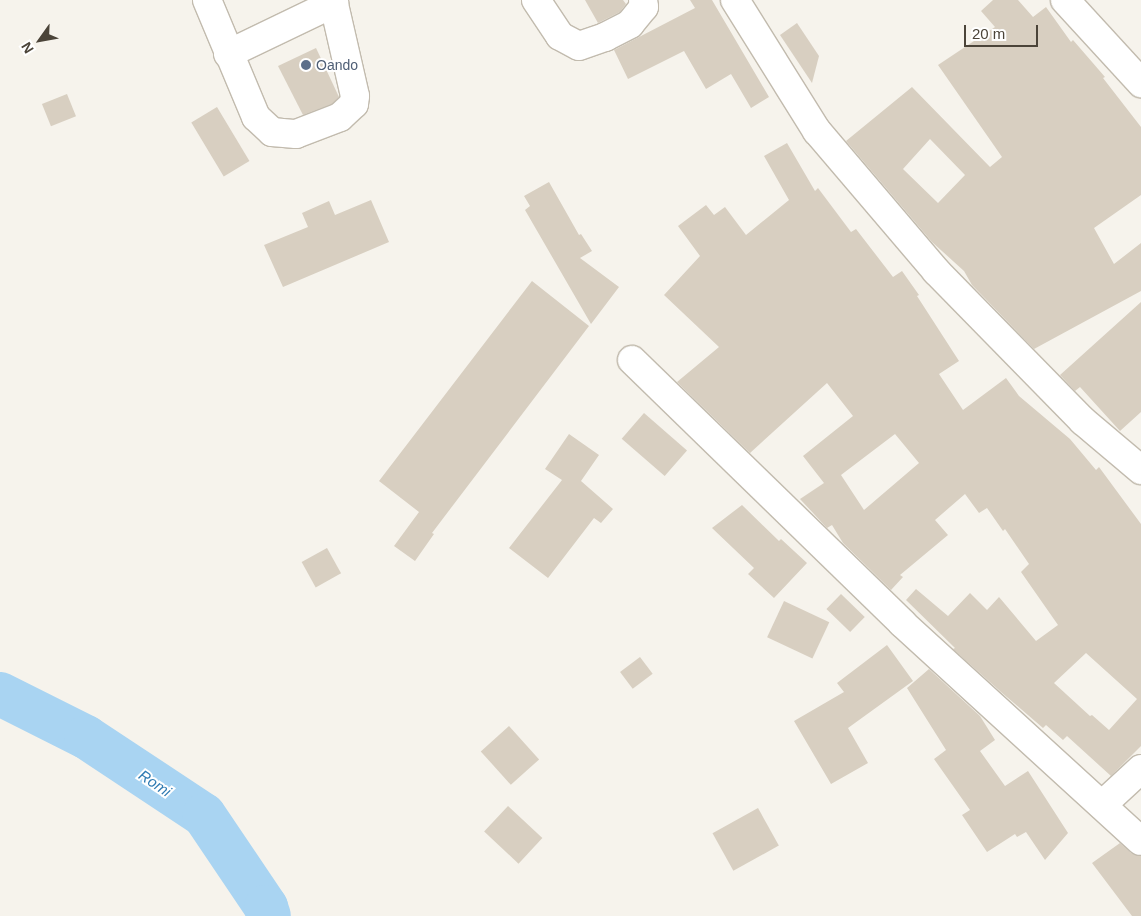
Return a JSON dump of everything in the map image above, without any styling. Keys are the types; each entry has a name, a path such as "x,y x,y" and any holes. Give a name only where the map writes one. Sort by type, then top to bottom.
{"street":[{"path":"207,0 228,54 256,117 272,132 296,134 337,119 354,104 355,96 334,2 228,54"},
{"path":"536,0 560,36 580,46 605,37 630,24 644,7 644,0"},
{"path":"735,0 817,131 936,271 1083,421 1141,470"},
{"path":"1065,0 1141,83"},
{"path":"632,360 902,623 1141,841"},
{"path":"1102,805 1141,769"}],"building":[{"path":"585,0 623,0 626,4 620,12 598,23"},
{"path":"690,0 712,0 769,97 751,108 731,74 706,89 684,51 628,79 614,50 695,8"},
{"path":"993,0 1018,0 1033,17 1046,7 1071,42 1073,40 1105,77 1103,78 1141,127 1141,195 1094,228 1114,264 1141,243 1141,291 1034,349 972,285 964,271 932,242 846,141 912,87 990,167 1002,157 938,65 995,27 981,11","holes":["930,139 965,175 938,203 903,169"]},
{"path":"797,23 819,56 812,83 780,35"},
{"path":"316,48 339,97 332,104 303,115 278,66"},
{"path":"67,94 76,116 51,126 42,104"},
{"path":"217,107 249,161 224,176 191,122"},
{"path":"787,143 815,191 818,188 851,232 856,229 893,277 902,271 919,295 917,296 959,361 939,374 963,410 1006,378 1019,396 1070,439 1096,470 1099,467 1141,524 1141,746 1111,776 1067,736 1063,740 1046,725 1043,728 1001,692 953,649 955,648 906,600 916,589 948,616 970,593 987,610 999,597 1036,641 1058,625 1021,572 1029,564 1005,529 1003,531 987,508 979,513 965,494 935,520 948,535 900,575 903,577 891,590 843,543 832,525 827,528 800,499 824,483 803,456 853,416 827,383 750,453 677,382 719,347 664,295 700,256 678,226 706,205 714,215 725,207 746,235 789,200 764,156","holes":["895,434 919,463 864,510 841,475","1086,653 1137,699 1109,730 1092,715 1090,716 1054,683"]},
{"path":"549,182 579,235 581,234 592,251 580,258 619,287 591,324 525,210 530,206 524,196"},
{"path":"371,200 389,242 283,287 264,245 308,227 302,213 329,201 335,215"},
{"path":"532,281 589,326 432,533 434,534 415,561 394,546 419,512 379,481"},
{"path":"1141,302 1141,412 1120,431 1080,387 1075,391 1060,375"},
{"path":"644,413 687,450 665,476 622,439"},
{"path":"569,434 599,455 581,481 613,509 601,523 594,518 548,578 509,548 562,480 545,469"},
{"path":"742,505 779,541 781,539 807,563 774,598 748,574 754,568 712,528"},
{"path":"327,548 341,573 316,587 302,562"},
{"path":"841,594 865,617 850,632 826,609"},
{"path":"784,601 829,622 812,658 767,637"},
{"path":"887,645 913,681 848,728 868,763 831,784 794,721 844,692 837,683"},
{"path":"640,657 653,674 633,689 620,672"},
{"path":"929,669 980,716 995,740 980,751 1005,786 1028,771 1068,833 1045,860 1026,832 1017,837 1015,834 987,852 962,815 970,810 934,759 946,750 907,688"},
{"path":"509,726 539,759 511,785 481,751"},
{"path":"508,806 542,838 519,864 484,832"},
{"path":"758,808 779,846 733,871 713,833"},
{"path":"1120,843 1131,853 1141,856 1141,916 1132,916 1092,863"}],"waterway":[{"name":"Romi","path":"0,694 86,737 204,815 266,907 269,916"}],"place":[{"name":"Oando","path":"306,65"}]}
